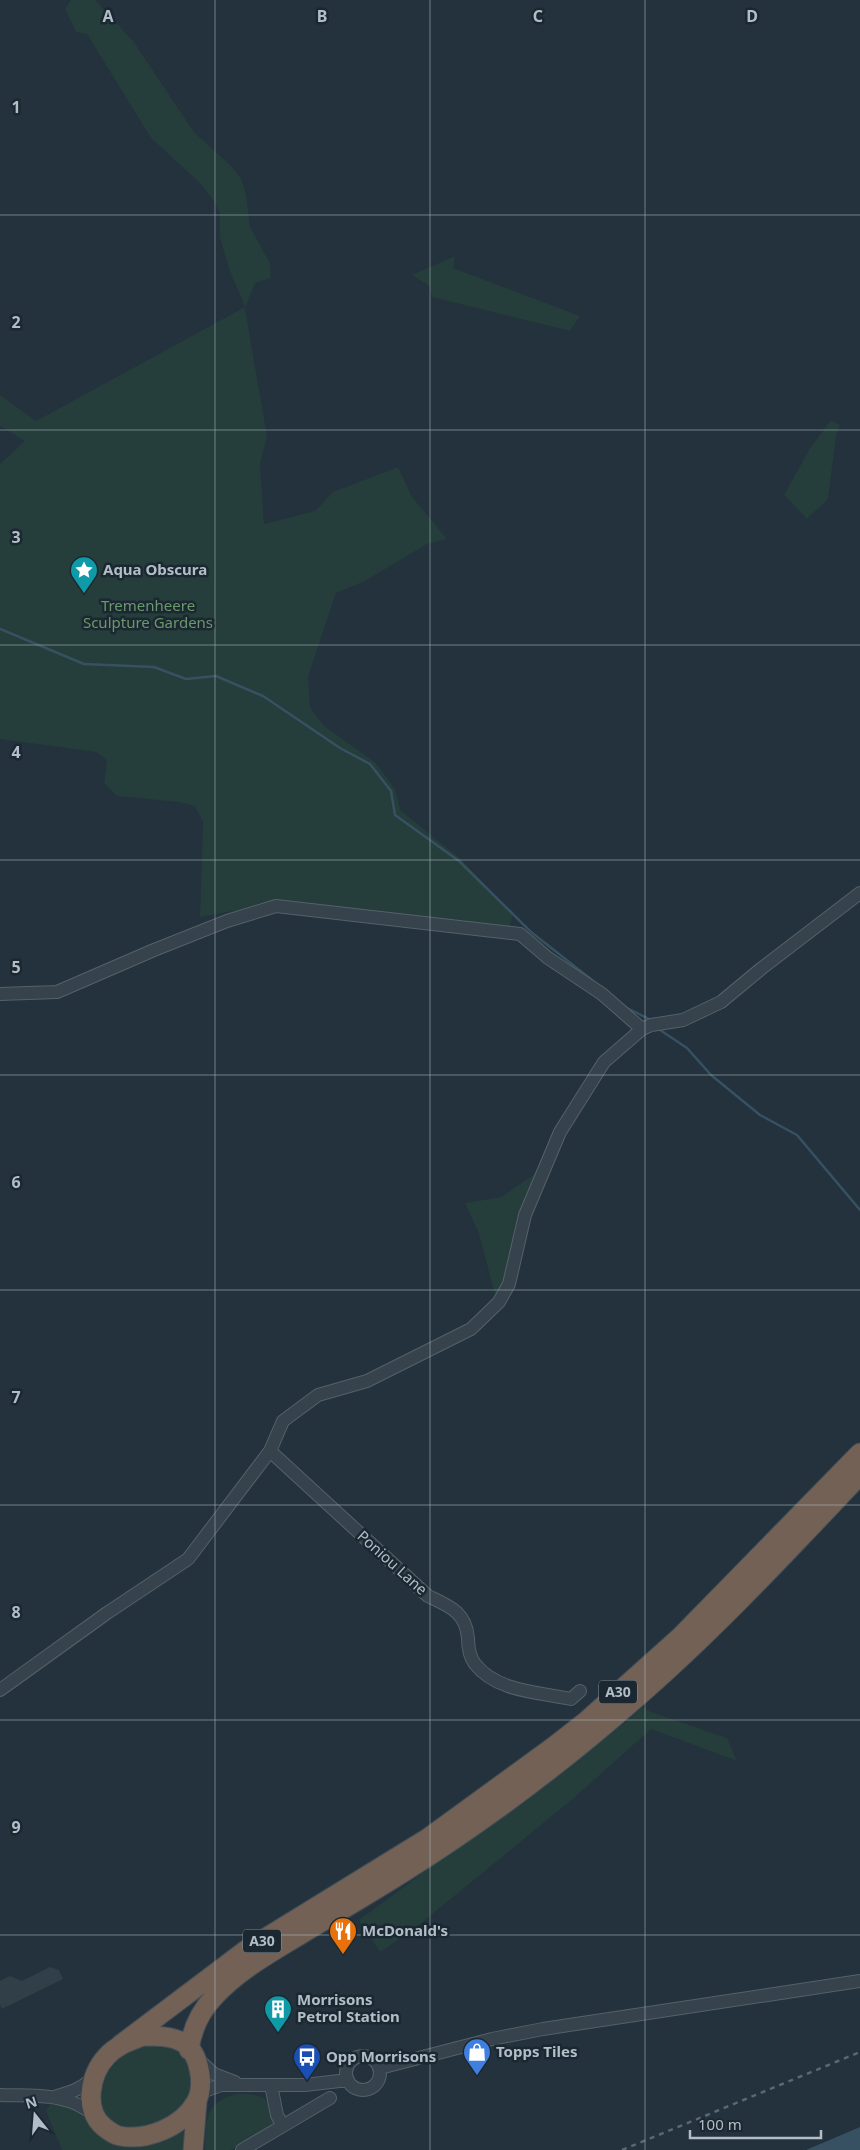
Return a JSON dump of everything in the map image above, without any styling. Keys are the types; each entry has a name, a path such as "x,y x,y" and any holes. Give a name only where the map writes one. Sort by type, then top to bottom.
{"highway":[{"name":"A30","path":"120,2045 246,1950 428,1838 553,1747 604,1705 681,1636 860,1453"},
{"name":"A30","path":"191,2052 192,2030 199,2017 213,1997 228,1984 268,1954 429,1856 503,1804 580,1745 635,1699 712,1628 860,1476"},
{"path":"193,2150 201,2080 191,2052 180,2042 160,2036 143,2036 120,2045 107,2056 95,2075 91,2100 94,2116 107,2130 117,2136 130,2138 148,2135 168,2128 184,2116 198,2097"},
{"path":"107,2130 112,2150"}],"street":[{"path":"0,1690 107,1612 188,1559 270,1452 283,1421 318,1395 367,1381 471,1329 499,1302 509,1284 525,1216 560,1132 604,1062 642,1029 683,1020 721,1002 860,893"},
{"path":"0,994 57,992 227,921 276,906 520,934 548,958 602,994 642,1029"},
{"name":"Poniou Lane","path":"270,1452 428,1596 453,1607 467,1627 468,1651 484,1673 504,1685 571,1699 580,1691"},
{"path":"380,2068 492,2039 543,2029 860,1982"},
{"path":"191,2052 214,2074 239,2084"},
{"path":"360,2056 374,2060 380,2068 379,2079 373,2087 368,2089 360,2090 352,2086 348,2080 347,2068 350,2062 360,2056"},
{"path":"54,2097 78,2090 95,2075"},
{"path":"198,2097 220,2085 323,2083 348,2080"},
{"path":"271,2085 277,2115 282,2125"},
{"path":"0,2095 54,2097 74,2102 94,2116"},
{"path":"242,2150 330,2098"}],"shaded area":[{"path":"50,1967 59,1970 63,1979 2,2009 0,2005 0,1981 10,1976 22,1981"},
{"path":"860,2127 860,2150 806,2150"}],"green space":[{"name":"Tremenheere Sculpture Gardens","path":"71,0 95,0 134,42 194,132 230,165 241,178 246,195 250,227 270,263 271,278 255,283 245,308 267,436 260,464 264,524 315,511 333,492 398,467 412,497 447,539 427,544 365,581 336,593 308,677 310,707 323,725 376,763 395,789 401,811 462,860 498,899 513,911 510,930 262,906 200,917 203,822 195,806 178,802 117,796 104,783 107,760 96,752 0,739 0,464 25,441 0,426 0,395 36,421 245,307 229,269 220,238 220,213 215,203 202,185 151,138 87,34 76,32 65,9"},
{"path":"455,256 453,268 580,316 570,331 432,297 429,286 412,275"},
{"path":"831,420 840,425 836,436 828,499 807,519 784,495 810,448"},
{"path":"535,1174 516,1221 505,1279 496,1299 479,1234 465,1203 501,1197"},
{"path":"643,1707 651,1712 727,1738 737,1761 651,1729 574,1798 414,1929 380,1952 359,1920 621,1726"},
{"path":"156,2043 178,2049 186,2057 192,2082 188,2096 181,2107 170,2117 157,2124 143,2128 129,2128 116,2124 106,2117 101,2108 100,2098 106,2077 112,2067 127,2052 137,2047"},
{"path":"236,2094 253,2095 263,2098 270,2106 275,2122 231,2150 205,2150 205,2130 209,2114 218,2102"},
{"path":"54,2097 74,2102 117,2136 184,2116 193,2150 62,2150 46,2111"}],"waterway":[{"path":"0,629 84,664 154,667 186,679 216,676 263,696 340,748 370,764 391,791 395,815 459,861 531,932 592,980"},
{"path":"625,1007 651,1020"},
{"path":"660,1030 687,1048 711,1075 760,1115 797,1135 860,1210"}],"railway":[{"path":"622,2150 860,2052"}],"place":[{"name":"Aqua Obscura","path":"84,594"},
{"name":"McDonald's","path":"343,1955"},
{"name":"Morrisons Petrol Station","path":"278,2033"},
{"name":"Topps Tiles","path":"477,2076"},
{"name":"Opp Morrisons","path":"307,2081"}]}
